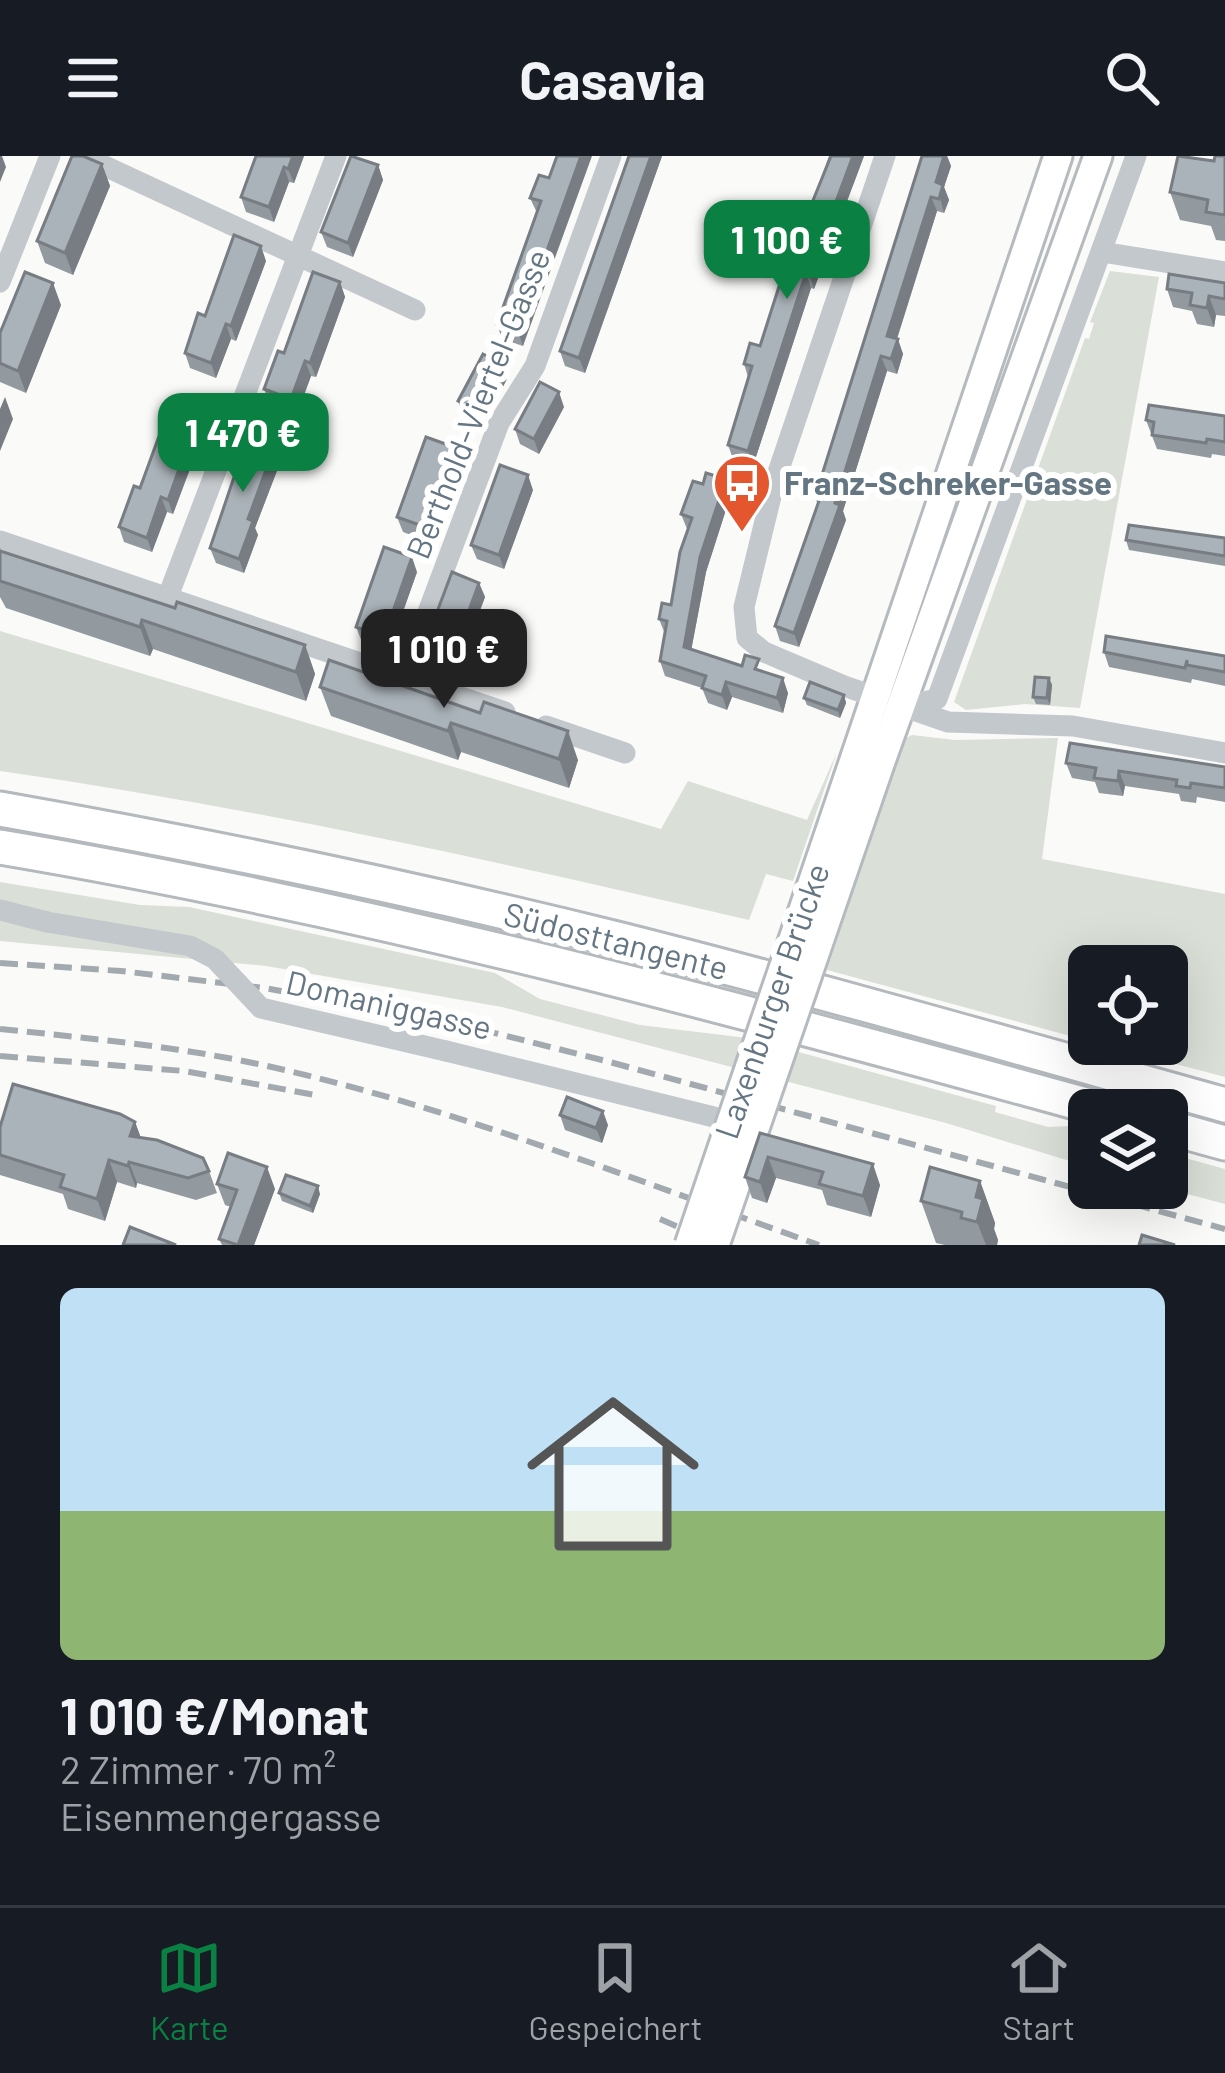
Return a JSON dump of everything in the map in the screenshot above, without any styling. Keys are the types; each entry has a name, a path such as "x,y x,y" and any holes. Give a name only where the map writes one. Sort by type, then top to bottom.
{"highway":[{"name":"Südosttangente","path":"0,809 260,857 460,901 758,976 1225,1105"},
{"name":"Südosttangente","path":"0,847 428,932 659,988 1068,1100"},
{"path":"1188,1133 1225,1143"}],"main road":[{"path":"867,761 1056,157"},
{"path":"887,702 1095,164"},
{"name":"Laxenburger Brücke","path":"688,1245 867,761"},
{"name":"Laxenburger Brücke","path":"716,1245 867,761"}],"street":[{"path":"0,282 50,156"},
{"path":"83,156 415,310"},
{"path":"167,599 336,156"},
{"name":"Berthold-Viertel-Gasse","path":"404,676 499,423 535,367 611,156"},
{"path":"885,156 774,484 744,607 747,638 764,652 948,722 1073,726 1225,753"},
{"path":"887,702 937,699 1136,156"},
{"path":"1056,157 1095,164"},
{"path":"1102,252 1225,272"},
{"path":"0,542 625,753"},
{"name":"Domaniggasse","path":"0,910 190,946 215,958 261,1008 714,1118"}],"shaded area":[{"path":"1110,271 1159,277 1080,708 1025,704 966,710 954,702"},
{"path":"0,631 661,829 688,781 807,820 837,752 793,881 766,874 749,920 376,837 0,771"},
{"path":"912,735 955,740 1058,738 1042,859 1225,894 1225,1077 1180,1065 1188,1065 1188,945 1068,945 1068,1035 827,970 904,739"},
{"path":"0,882 140,905 189,907 495,973 540,999 640,1025 747,1038 996,1106 995,1112 1048,1127 1068,1126 1068,1161 946,1123 502,1007 266,966 0,941"},
{"path":"1188,1159 1225,1169 1225,1204 1188,1194"}],"building":[{"path":"72,156 102,164 65,253 37,241"},
{"path":"256,156 293,156 269,207 241,197"},
{"path":"351,156 378,165 348,243 321,232"},
{"path":"557,156 581,156 518,331 497,324 541,201 530,198 539,175 549,178"},
{"path":"629,156 651,156 579,358 560,351"},
{"path":"831,156 853,156 806,273 748,451 728,445 752,366 744,364 750,343 760,346"},
{"path":"922,156 944,156 936,182 943,185 939,199 931,197 887,336 898,339 891,359 881,356 835,503 840,505 794,633 775,626 820,498 815,497"},
{"path":"1178,156 1214,161 1215,156 1225,156 1225,215 1206,212 1208,200 1170,192"},
{"path":"234,235 261,246 231,326 226,324 211,363 185,353 198,313 205,316"},
{"path":"25,272 53,283 18,371 0,363 0,333"},
{"path":"313,272 340,282 310,363 305,361 291,399 264,389 278,351 284,353"},
{"path":"1169,274 1225,283 1225,299 1209,296 1207,308 1190,305 1192,293 1167,289"},
{"path":"483,354 502,364 476,411 458,401"},
{"path":"540,382 559,392 534,439 515,429"},
{"path":"1149,405 1225,416 1225,442 1152,435 1154,422 1146,420"},
{"path":"169,409 197,419 168,500 161,497 147,538 119,527 134,486 140,488"},
{"path":"250,430 277,440 239,559 210,548"},
{"path":"426,437 454,447 425,527 397,517"},
{"path":"500,465 528,475 499,555 471,545"},
{"path":"706,473 726,479 700,557 684,647 742,666 745,655 759,659 755,669 783,678 777,698 726,682 722,695 702,688 706,676 660,661 667,621 659,619 662,603 671,605 680,552 692,518 681,514 693,481 703,484"},
{"path":"1129,525 1225,538 1225,556 1126,540"},
{"path":"384,547 412,557 384,637 356,627"},
{"path":"0,551 305,645 296,672 142,620 140,627 0,581"},
{"path":"452,572 479,583 450,662 422,652"},
{"path":"1106,636 1225,656 1225,672 1187,665 1187,660 1185,668 1104,652"},
{"path":"329,660 480,713 484,702 568,731 559,759 451,723 448,731 320,687"},
{"path":"1035,677 1049,678 1047,698 1033,697"},
{"path":"810,682 844,695 838,710 804,698"},
{"path":"1070,743 1225,767 1225,788 1191,783 1190,788 1176,786 1177,780 1119,771 1118,781 1094,778 1096,768 1066,763"},
{"path":"13,1084 120,1114 135,1122 130,1136 157,1140 203,1158 209,1171 188,1178 109,1160 97,1199 60,1187 64,1175 0,1155 0,1127"},
{"path":"567,1097 603,1111 596,1128 560,1115"},
{"path":"760,1133 873,1164 863,1196 819,1184 823,1172 768,1157 760,1182 745,1177"},
{"path":"228,1153 267,1167 238,1245 219,1239 237,1190 217,1184"},
{"path":"930,1167 980,1181 976,1197 983,1199 977,1222 961,1218 962,1212 921,1201"},
{"path":"286,1175 318,1186 310,1206 279,1193"},
{"path":"130,1227 176,1245 123,1245"},
{"path":"1142,1235 1175,1245 1139,1245"}],"railway":[{"path":"0,963 264,988 439,1019 1225,1229"},
{"path":"0,1029 217,1056 357,1088 556,1151 819,1245"},
{"path":"0,1056 184,1071 315,1095"},
{"path":"660,1219 720,1245"}],"place":[{"name":"Franz-Schreker-Gasse","path":"742,534"}]}
